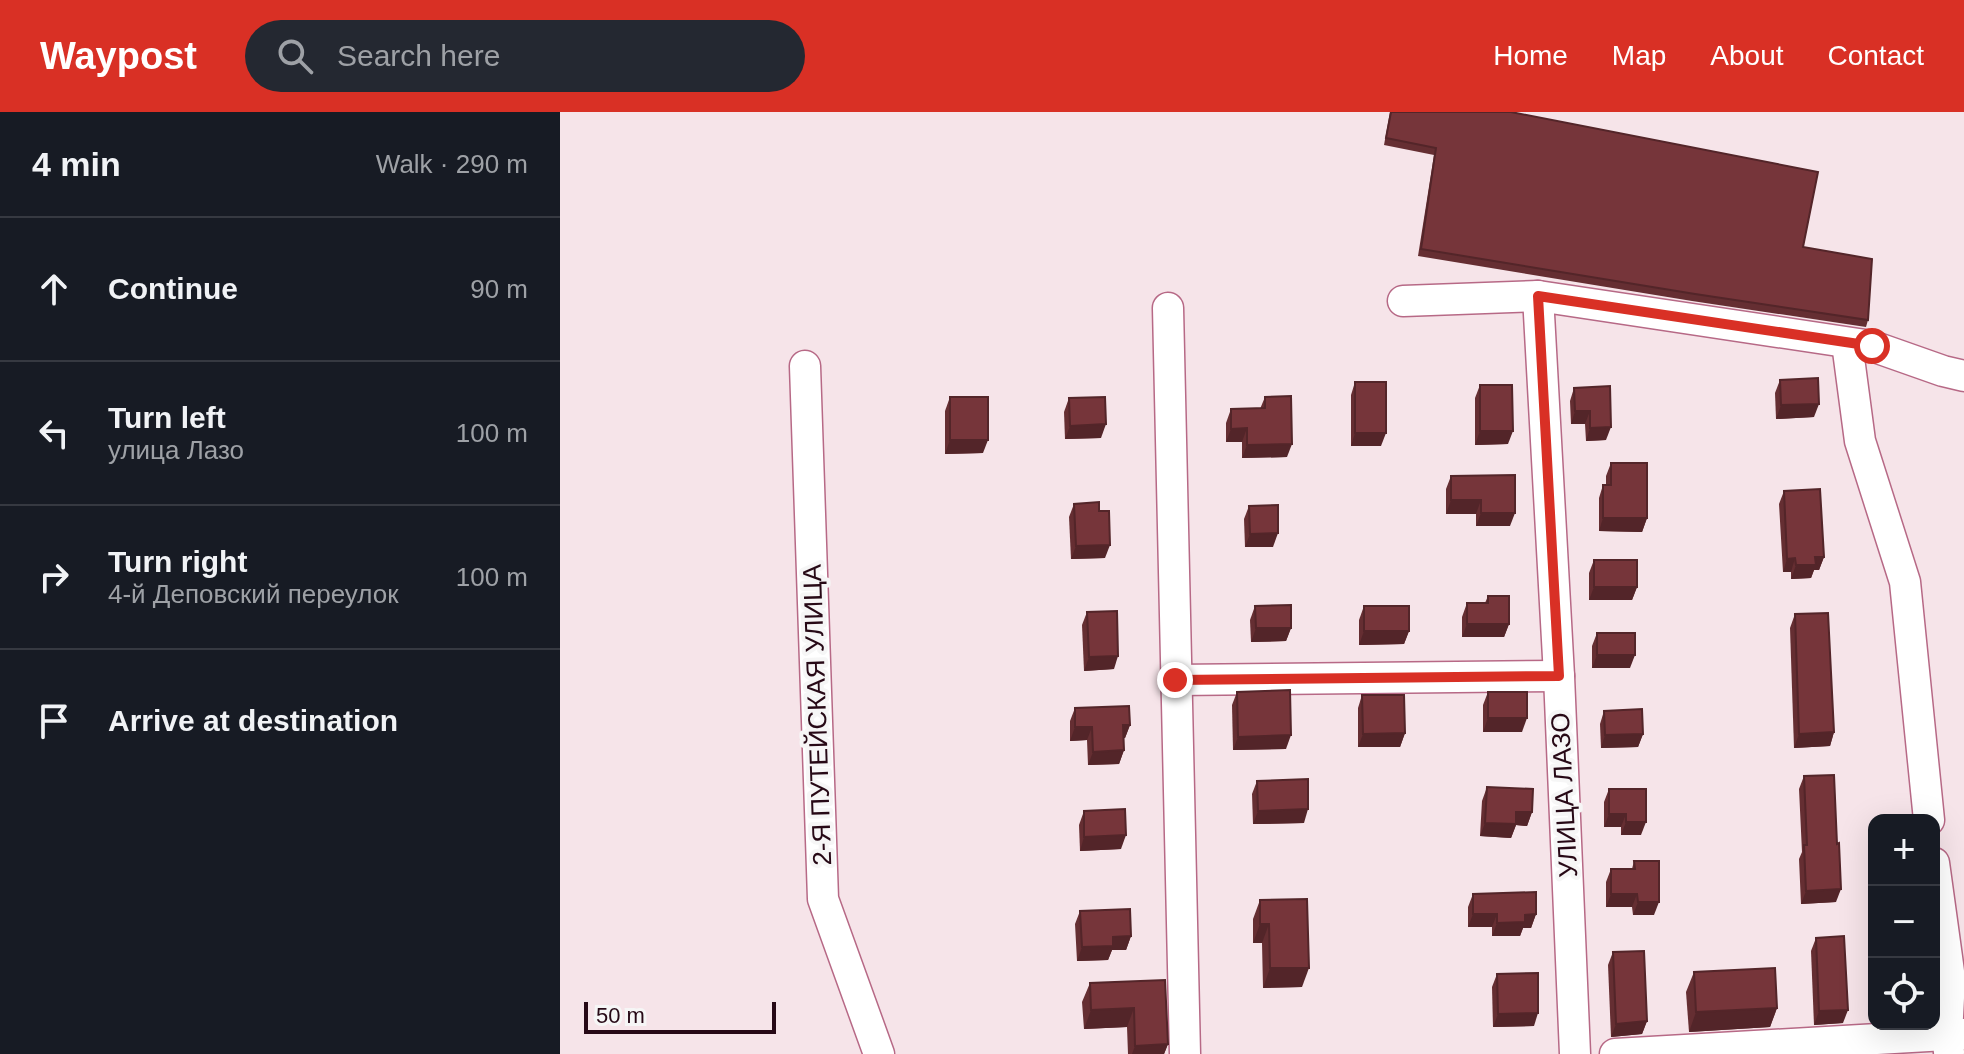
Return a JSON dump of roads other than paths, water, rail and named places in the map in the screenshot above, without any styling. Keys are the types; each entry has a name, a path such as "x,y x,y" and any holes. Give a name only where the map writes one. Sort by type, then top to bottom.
{"street":[{"path":"1403,301 1538,296 1872,346 1964,376"},
{"name":"УЛИЦА ЛАЗО","path":"1538,296 1559,676 1575,1054"},
{"path":"1168,308 1185,1054"},
{"path":"1847,343 1860,441 1905,582 1928,814"},
{"name":"2-Я ПУТЕЙСКАЯ УЛИЦА","path":"805,366 823,899 879,1054"},
{"path":"1175,680 1559,676"},
{"path":"1615,1054 1953,1041 1950,979 1937,886"}]}
